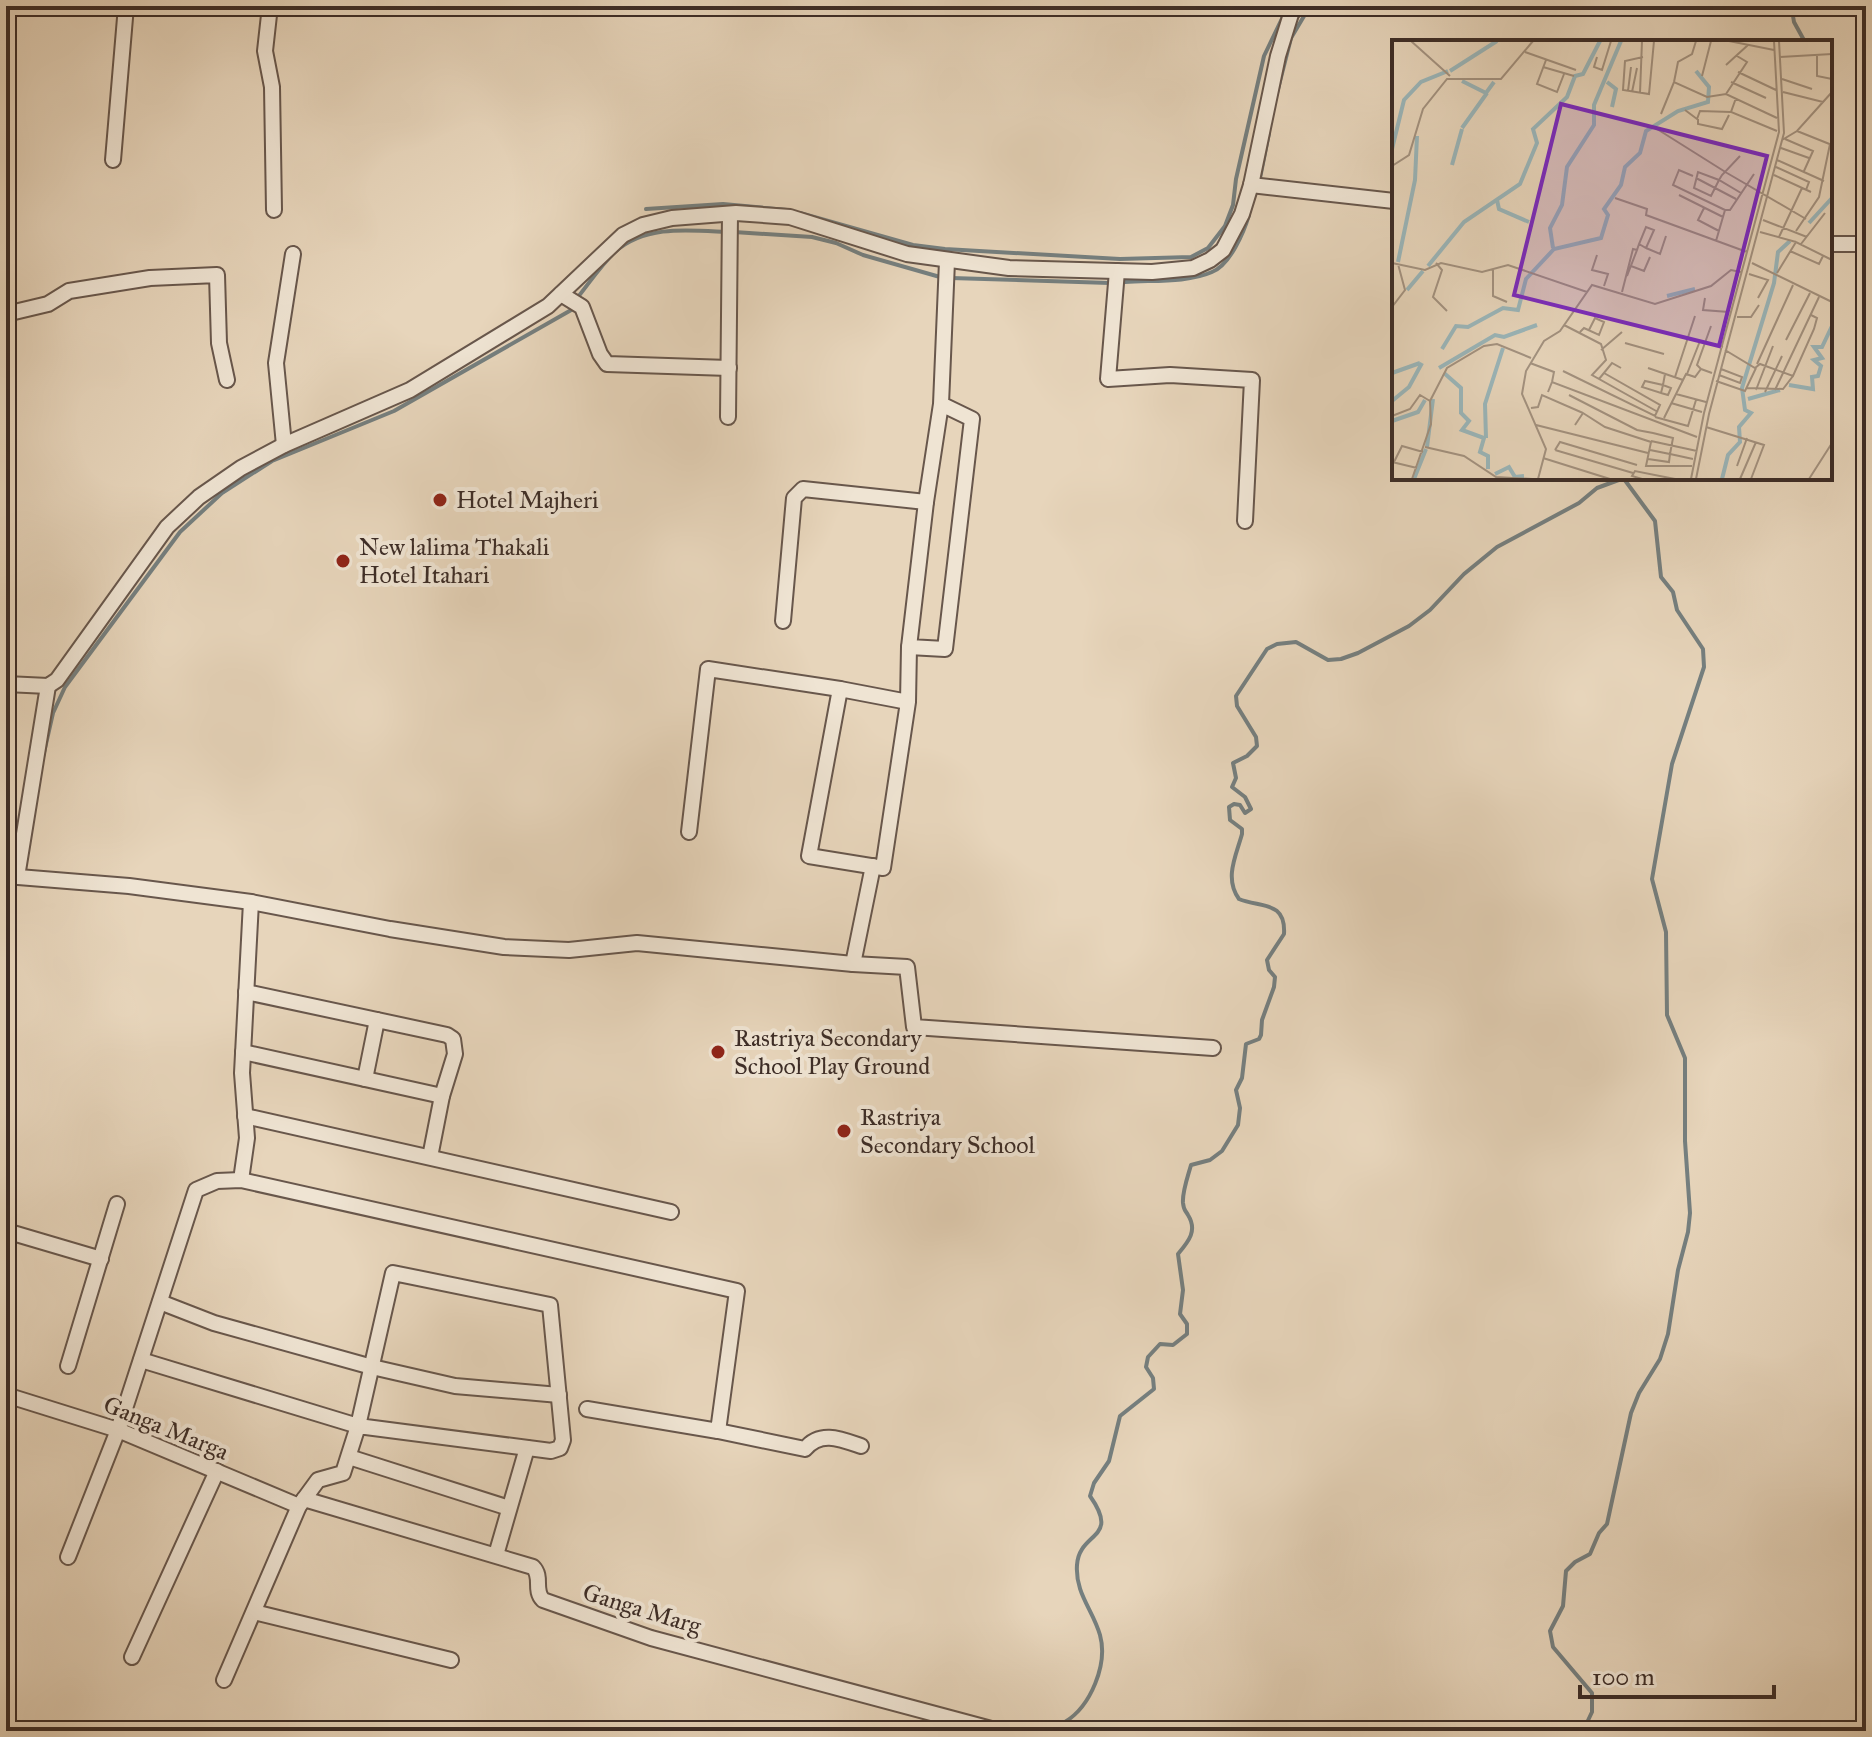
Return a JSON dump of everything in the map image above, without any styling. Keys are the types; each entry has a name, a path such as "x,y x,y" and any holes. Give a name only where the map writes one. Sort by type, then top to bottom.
{"street":[{"path":"113,160 126,6"},
{"path":"270,6 265,58 272,87 274,210"},
{"path":"6,684 48,686 57,680 167,527 199,497 241,468 284,445 410,390 548,306 623,235 643,225 672,218 730,214 790,217 877,246 947,261 1009,268 1173,271 1193,268 1210,260 1223,250 1242,214 1278,56 1291,14 1297,6"},
{"path":"1251,185 1392,201"},
{"path":"728,417 730,214"},
{"path":"1832,244 1866,244"},
{"path":"284,445 276,363 293,254"},
{"path":"840,689 809,856 883,868 908,702 909,647 941,404 947,261"},
{"path":"1117,271 1108,379 1170,375 1252,380 1245,521"},
{"path":"6,314 48,304 69,291 150,278 217,275 219,343 227,380"},
{"path":"561,294 582,307 607,364 729,368"},
{"path":"909,647 945,649 972,419 941,404"},
{"path":"783,621 794,498 803,489 926,502"},
{"path":"689,832 708,669 908,702"},
{"path":"48,686 11,877 129,886 251,902 504,947 569,950 637,943 907,967 914,1027 1213,1048"},
{"path":"853,964 873,866"},
{"path":"241,1180 247,1138 243,1052 251,902"},
{"path":"246,992 447,1035 453,1039 455,1054 442,1096 430,1157"},
{"path":"365,1079 377,1020"},
{"path":"243,1052 442,1096"},
{"path":"245,1116 671,1212"},
{"path":"68,1557 118,1430 196,1190 217,1181 241,1180 737,1291 718,1431"},
{"path":"68,1366 117,1204"},
{"path":"6,1231 101,1259"},
{"path":"141,1360 358,1426 551,1451 560,1448 563,1440 550,1305 393,1273 358,1426 343,1473 318,1480 302,1502 224,1680"},
{"path":"160,1302 214,1323 372,1367 455,1386 559,1395"},
{"name":"Ganga Marga","path":"6,1395 118,1430 302,1502"},
{"path":"587,1409 805,1449 811,1441 825,1436 861,1446"},
{"path":"496,1555 527,1448"},
{"path":"349,1457 509,1508"},
{"path":"132,1657 217,1471"},
{"name":"Ganga Marg","path":"302,1502 533,1567 537,1571 539,1597 651,1638 995,1730"},
{"path":"254,1612 451,1660"}],"waterway":[{"path":"800,213 913,245 945,249 1120,259 1191,257 1208,248 1225,226 1233,205 1264,56 1288,6"},
{"path":"1277,93 1291,38 1310,6"},
{"path":"1804,40 1793,16 1809,6"},
{"path":"1260,178 1269,133"},
{"path":"646,209 723,204 787,210"},
{"path":"1125,282 1181,279 1212,272 1225,263 1240,239 1249,215"},
{"path":"578,297 615,252 640,237 667,231 725,232"},
{"path":"734,232 812,237 940,277"},
{"path":"951,278 1110,283"},
{"path":"43,757 53,713 65,687 180,532 222,493 272,461 394,411 573,309"},
{"path":"1036,1731 1058,1726 1074,1715 1090,1695 1099,1671 1102,1659 1100,1635 1077,1575 1079,1554 1100,1528 1098,1510 1090,1496 1094,1483 1109,1461 1120,1416 1154,1389 1153,1378 1146,1367 1148,1357 1160,1344 1173,1345 1187,1334 1187,1324 1180,1314 1183,1290 1178,1254 1192,1231 1191,1221 1183,1206 1186,1184 1191,1165 1210,1160 1222,1151 1238,1125 1240,1108 1236,1090 1242,1078 1246,1044 1259,1039 1261,1035 1262,1020 1274,987 1275,977 1269,970 1267,960 1284,934 1281,915 1270,907 1239,899 1232,883 1242,829 1230,820 1229,807 1240,805 1245,813 1251,809 1245,797 1232,787 1236,778 1233,763 1257,746 1256,737 1237,706 1236,696 1267,649 1277,644 1296,642 1328,660 1358,653 1409,626 1430,610 1464,574 1497,547 1579,503 1597,488 1619,480"},
{"path":"1583,1731 1592,1712 1592,1693 1553,1647 1550,1631 1563,1606 1566,1571 1590,1554 1599,1533 1607,1524 1631,1413 1639,1393 1660,1359 1668,1334 1690,1213 1685,1141 1685,1058 1667,1015 1666,932 1652,879 1672,764 1704,667 1703,649 1677,610 1673,592 1661,577 1655,521 1625,480"}],"place":[{"name":"Hotel Majheri","path":"440,500"},
{"name":"New lalima Thakali Hotel Itahari","path":"343,561"},
{"name":"Rastriya Secondary School Play Ground","path":"718,1052"},
{"name":"Rastriya Secondary School","path":"844,1131"}]}
